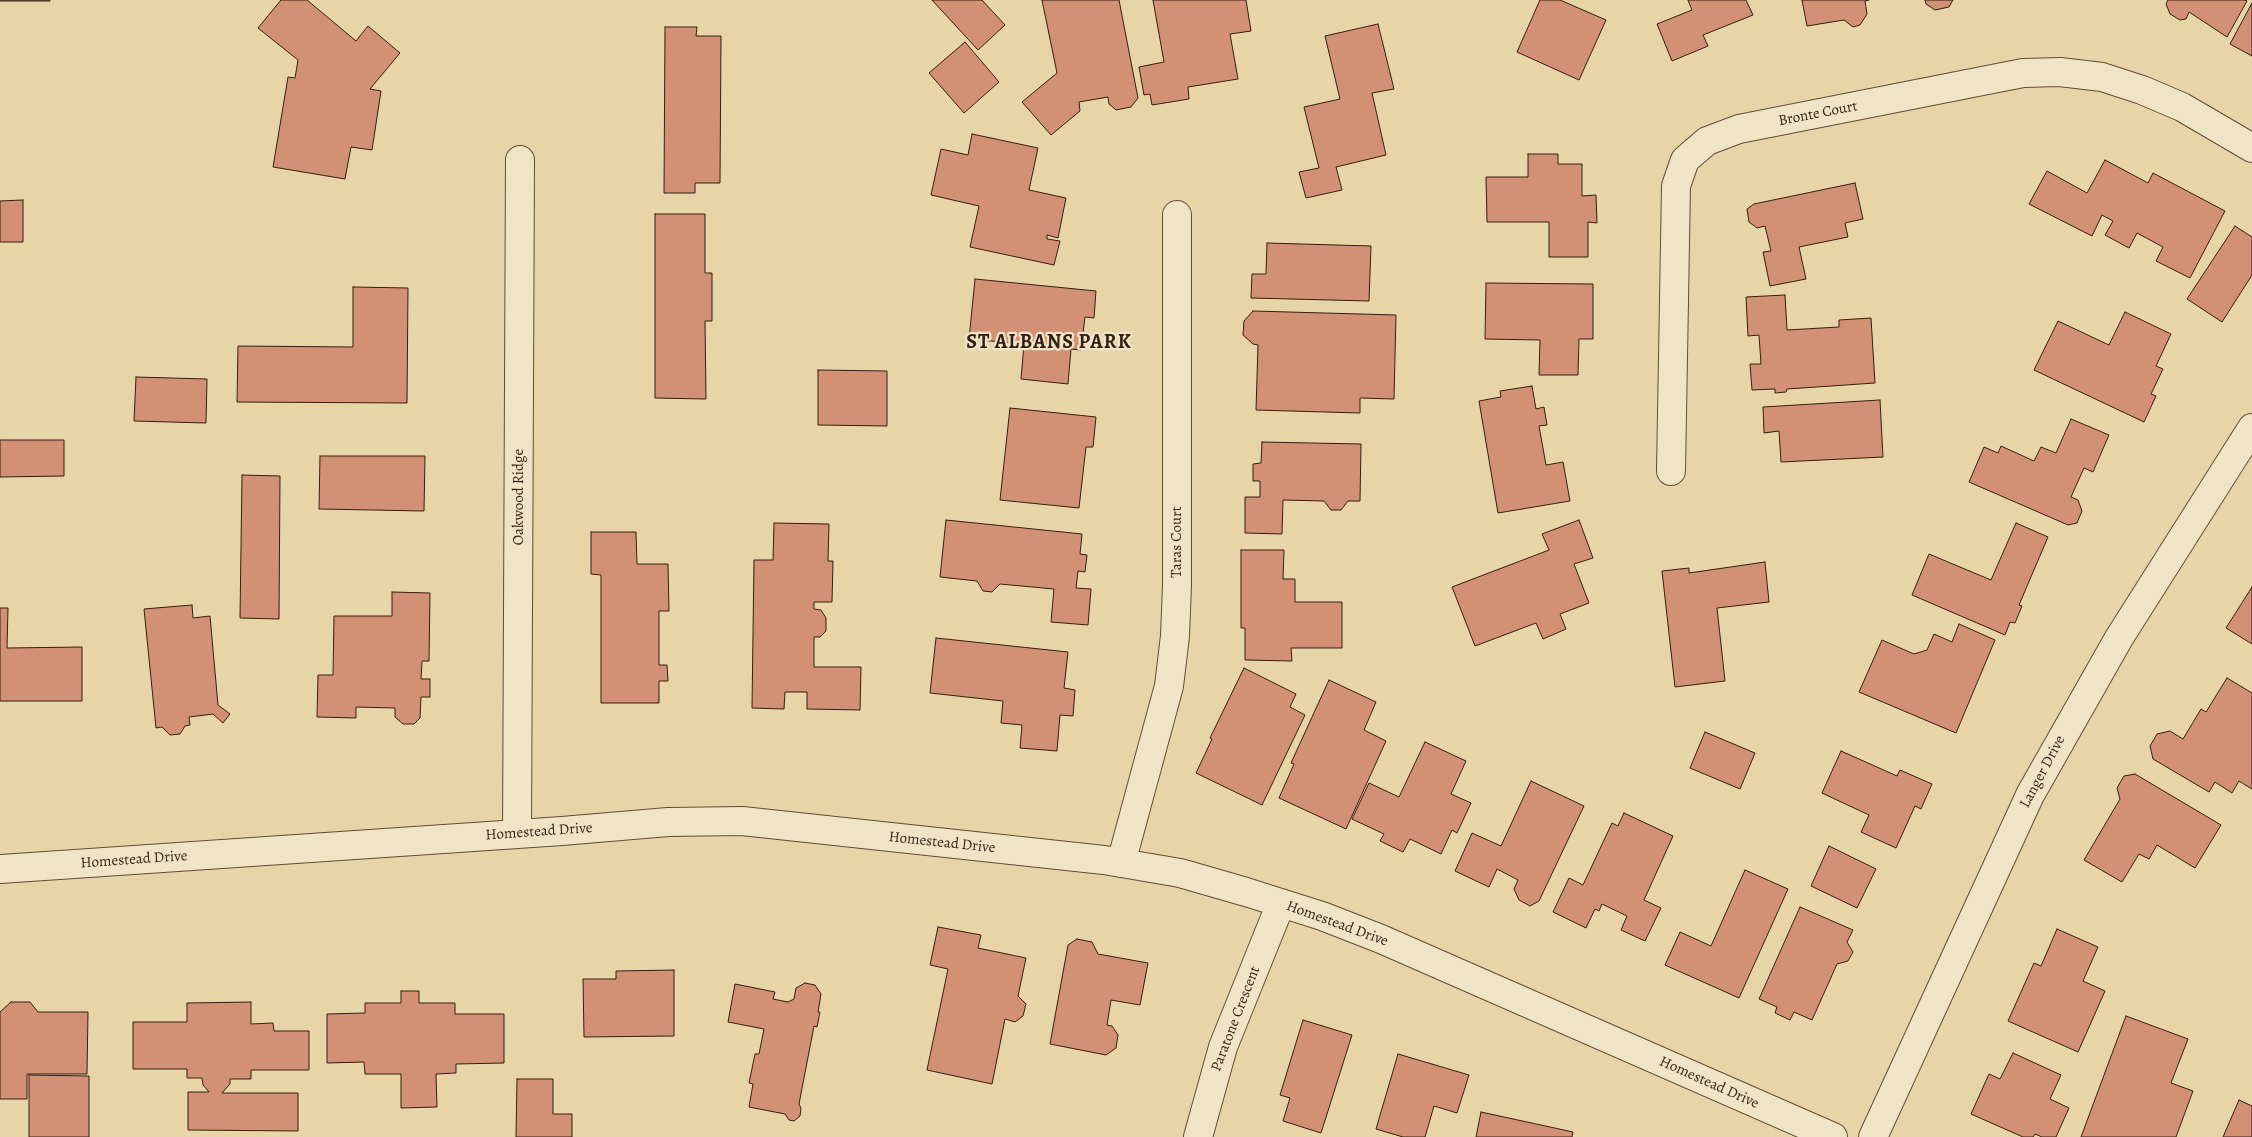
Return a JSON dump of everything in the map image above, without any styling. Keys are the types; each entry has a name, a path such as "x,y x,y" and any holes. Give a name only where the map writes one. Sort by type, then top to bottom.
{"street":[{"name":"Bronte Court","path":"1671,471 1676,186 1686,160 1707,141 1739,129 2024,73 2060,72 2102,77 2142,90 2182,108 2252,148"},
{"name":"Oakwood Ridge","path":"517,834 520,160"},
{"name":"Taras Court","path":"1121,863 1169,686 1175,636 1178,585 1176,215"},
{"name":"Langer Drive","path":"1874,1137 2030,794 2119,638 2252,428"},
{"name":"Homestead Drive","path":"0,869 668,822 742,821 1121,863 1180,873 1281,903 1380,939 1832,1137"},
{"name":"Paratone Crescent","path":"1198,1137 1223,1047 1281,903"}],"building":[{"path":"50,0 50,1 0,1"},
{"path":"281,0 307,0 356,41 368,26 400,53 370,89 381,91 372,150 351,147 345,179 273,167 288,77 295,78 298,60 258,28"},
{"path":"932,0 982,0 1005,25 978,50"},
{"path":"1042,0 1119,0 1138,98 1131,107 1116,110 1109,104 1108,97 1079,102 1080,111 1051,135 1022,102 1057,73"},
{"path":"1153,0 1246,0 1251,31 1230,34 1238,79 1188,87 1189,99 1152,105 1150,94 1144,95 1139,67 1164,62"},
{"path":"1540,0 1560,0 1606,20 1579,80 1517,52"},
{"path":"1688,0 1746,0 1753,15 1703,35 1708,46 1672,61 1657,24 1692,10"},
{"path":"1802,0 1869,0 1865,1 1867,14 1860,25 1853,27 1844,20 1807,26"},
{"path":"1925,0 1953,0 1949,7 1935,10 1926,4"},
{"path":"2168,0 2247,1 2227,37 2189,12 2186,19 2180,20 2170,14 2166,4"},
{"path":"2252,3 2252,56 2230,44"},
{"path":"1378,24 1394,89 1372,93 1386,155 1336,167 1342,190 1306,198 1299,172 1319,168 1304,107 1340,99 1325,36"},
{"path":"665,27 697,27 696,36 721,36 720,183 695,183 695,193 664,193"},
{"path":"965,42 999,82 964,113 929,73"},
{"path":"972,134 1038,148 1029,190 1066,198 1058,238 1047,235 1047,239 1060,241 1054,265 970,247 979,206 931,195 941,149 968,155"},
{"path":"1528,154 1558,154 1558,164 1582,164 1582,196 1596,195 1597,223 1588,222 1588,257 1549,257 1549,222 1487,222 1486,177 1528,177"},
{"path":"2105,160 2148,183 2153,173 2225,211 2190,278 2156,261 2163,247 2137,233 2129,248 2105,235 2113,221 2102,215 2092,236 2029,204 2047,171 2087,193"},
{"path":"1855,183 1863,219 1845,223 1848,237 1799,247 1806,279 1770,286 1763,252 1771,251 1765,226 1757,228 1749,222 1747,209 1754,204"},
{"path":"23,200 23,242 0,242 0,201"},
{"path":"655,214 705,214 705,273 712,273 712,321 705,321 706,399 655,398"},
{"path":"2235,226 2252,237 2252,275 2222,322 2187,299"},
{"path":"1267,243 1371,246 1369,301 1251,298 1252,274 1266,274"},
{"path":"975,279 1096,291 1094,318 1085,317 1081,350 1071,349 1068,384 1021,379 1024,344 969,339"},
{"path":"1486,283 1593,284 1593,339 1579,339 1578,375 1539,375 1540,340 1485,339"},
{"path":"353,287 408,288 407,403 237,402 238,346 353,347"},
{"path":"1785,295 1787,330 1839,327 1839,320 1871,318 1875,383 1787,389 1786,392 1775,393 1775,389 1752,390 1750,364 1761,364 1759,335 1748,336 1746,297"},
{"path":"1253,311 1396,315 1394,399 1360,398 1360,413 1256,410 1258,345 1253,344 1243,335 1244,321"},
{"path":"2125,312 2171,334 2156,366 2163,369 2151,394 2156,396 2144,422 2034,370 2058,321 2109,345"},
{"path":"818,370 887,371 887,426 818,425"},
{"path":"136,377 207,379 206,423 134,421"},
{"path":"1532,386 1536,409 1544,407 1547,425 1539,426 1546,465 1563,462 1570,501 1498,513 1479,401 1501,397 1500,391"},
{"path":"1880,400 1883,457 1781,462 1779,431 1764,433 1763,407"},
{"path":"1010,408 1096,417 1093,447 1086,447 1079,508 1000,500"},
{"path":"2071,419 2109,435 2093,472 2084,468 2071,497 2078,500 2082,511 2077,523 2068,525 1969,482 1984,447 1998,453 2001,446 2034,461 2041,447 2056,453"},
{"path":"0,440 64,440 64,476 0,477"},
{"path":"1262,442 1361,444 1360,501 1348,501 1341,510 1331,510 1324,501 1283,500 1282,534 1245,533 1245,497 1260,497 1260,481 1253,481 1253,464 1261,463"},
{"path":"320,456 425,456 424,511 319,509"},
{"path":"242,475 280,476 279,619 240,618"},
{"path":"946,520 1082,534 1080,554 1087,555 1085,572 1078,571 1076,588 1091,589 1088,625 1051,622 1054,589 1000,584 992,592 983,591 977,581 940,577"},
{"path":"1579,520 1593,558 1574,564 1589,603 1560,614 1566,629 1543,639 1536,623 1475,646 1452,587 1549,550 1542,534"},
{"path":"774,523 829,524 828,561 833,561 832,602 814,602 814,609 821,610 826,618 826,631 820,637 814,637 814,667 861,667 860,710 807,709 807,692 785,692 784,709 752,708 754,560 773,560"},
{"path":"2016,523 2048,537 2019,605 2022,606 2015,623 2010,622 2005,635 1912,595 1929,554 1991,580"},
{"path":"591,532 636,532 637,564 668,564 669,611 659,611 659,665 667,665 668,681 659,681 659,703 601,703 601,575 591,574"},
{"path":"1241,550 1284,550 1283,579 1295,579 1295,602 1342,602 1342,648 1291,648 1292,661 1245,660 1245,628 1241,628"},
{"path":"1765,562 1769,602 1717,608 1725,681 1675,687 1662,571 1689,568 1689,573"},
{"path":"2252,587 2252,644 2226,628"},
{"path":"392,592 430,593 429,661 422,661 421,679 430,679 430,697 421,697 420,718 414,724 403,724 395,717 395,708 356,707 356,718 317,717 318,675 333,675 334,616 392,616"},
{"path":"192,605 193,618 210,616 218,705 230,714 223,723 213,714 189,717 190,725 185,726 180,734 170,735 162,727 156,728 144,609"},
{"path":"0,608 8,608 7,648 82,647 82,701 0,701"},
{"path":"1959,624 1995,640 1956,733 1859,692 1882,640 1914,654 1927,650 1934,634 1952,642"},
{"path":"936,638 1068,652 1064,688 1075,690 1073,716 1060,715 1057,751 1020,748 1022,725 1001,723 1003,701 930,693"},
{"path":"1244,668 1296,694 1290,707 1305,715 1262,805 1196,773 1212,739 1210,738"},
{"path":"2227,678 2252,693 2252,789 2239,781 2232,793 2215,782 2209,792 2153,759 2150,746 2157,734 2170,731 2183,739 2201,709 2206,712"},
{"path":"1329,680 1376,702 1364,730 1386,741 1346,829 1279,798 1294,764 1291,763"},
{"path":"1705,732 1755,753 1740,789 1690,768"},
{"path":"1425,742 1466,761 1451,794 1471,803 1457,833 1452,830 1441,854 1410,839 1403,852 1380,841 1384,834 1352,819 1369,783 1399,797"},
{"path":"1841,751 1897,776 1900,770 1932,784 1921,809 1915,806 1896,848 1861,832 1869,815 1822,793"},
{"path":"2135,774 2221,825 2195,868 2157,845 2149,859 2139,854 2122,882 2084,860 2120,799 2117,788 2124,776"},
{"path":"1531,781 1584,806 1539,901 1530,906 1519,900 1514,889 1518,880 1497,869 1489,887 1455,871 1472,833 1501,846"},
{"path":"1624,813 1673,836 1644,900 1661,908 1645,941 1621,930 1627,916 1602,904 1599,911 1595,909 1586,928 1553,912 1569,878 1583,885 1612,823 1618,826"},
{"path":"1829,846 1876,869 1857,908 1811,886"},
{"path":"1745,870 1788,889 1739,998 1665,965 1680,932 1711,946"},
{"path":"1800,907 1853,930 1847,942 1853,952 1848,961 1837,964 1812,1020 1794,1012 1790,1020 1775,1013 1777,1007 1759,999"},
{"path":"938,927 981,935 978,948 1026,958 1018,996 1026,1004 1023,1016 1015,1022 1005,1019 992,1084 927,1070 948,969 930,965"},
{"path":"2057,929 2098,947 2083,981 2105,991 2078,1052 2008,1021 2034,963 2041,966"},
{"path":"1077,939 1092,942 1098,954 1148,963 1140,1005 1111,1000 1107,1025 1112,1026 1118,1035 1116,1048 1106,1055 1050,1044 1068,945"},
{"path":"674,970 674,1036 584,1037 583,979 616,979 616,971"},
{"path":"805,983 815,985 821,994 818,1012 820,1012 817,1027 814,1026 799,1104 801,1108 800,1116 794,1121 789,1120 785,1114 749,1107 753,1084 749,1083 755,1054 759,1054 764,1029 728,1022 735,984 775,992 773,999 788,1002 794,999 796,988"},
{"path":"401,991 419,991 419,1003 455,1003 455,1014 504,1014 504,1063 456,1064 456,1073 436,1074 437,1107 401,1108 401,1074 365,1074 364,1062 327,1063 327,1014 365,1013 365,1003 401,1003"},
{"path":"11,1002 30,1002 38,1012 88,1012 87,1074 27,1074 27,1099 0,1099 0,1012"},
{"path":"251,1002 251,1024 273,1023 274,1031 309,1031 309,1070 251,1070 251,1079 230,1079 230,1084 222,1093 298,1093 298,1131 188,1130 188,1092 209,1092 203,1085 202,1078 187,1078 187,1069 133,1069 133,1022 187,1022 187,1003"},
{"path":"2126,1016 2188,1039 2171,1083 2193,1091 2176,1137 2081,1137"},
{"path":"1303,1020 1352,1035 1321,1133 1283,1121 1290,1098 1280,1095"},
{"path":"2013,1053 2061,1075 2050,1099 2069,1108 2056,1137 2042,1137 2035,1134 2033,1137 2023,1137 1971,1114 1989,1074 2000,1079"},
{"path":"1398,1054 1469,1075 1457,1113 1434,1106 1425,1137 1403,1137 1376,1129"},
{"path":"29,1075 89,1076 89,1137 29,1137"},
{"path":"517,1079 553,1079 553,1114 572,1114 572,1137 516,1137"},
{"path":"2239,1100 2252,1106 2252,1137 2223,1137"},
{"path":"1481,1112 1573,1132 1572,1137 1476,1137"}],"district":[{"name":"ST ALBANS PARK","path":"1049,343"}]}
